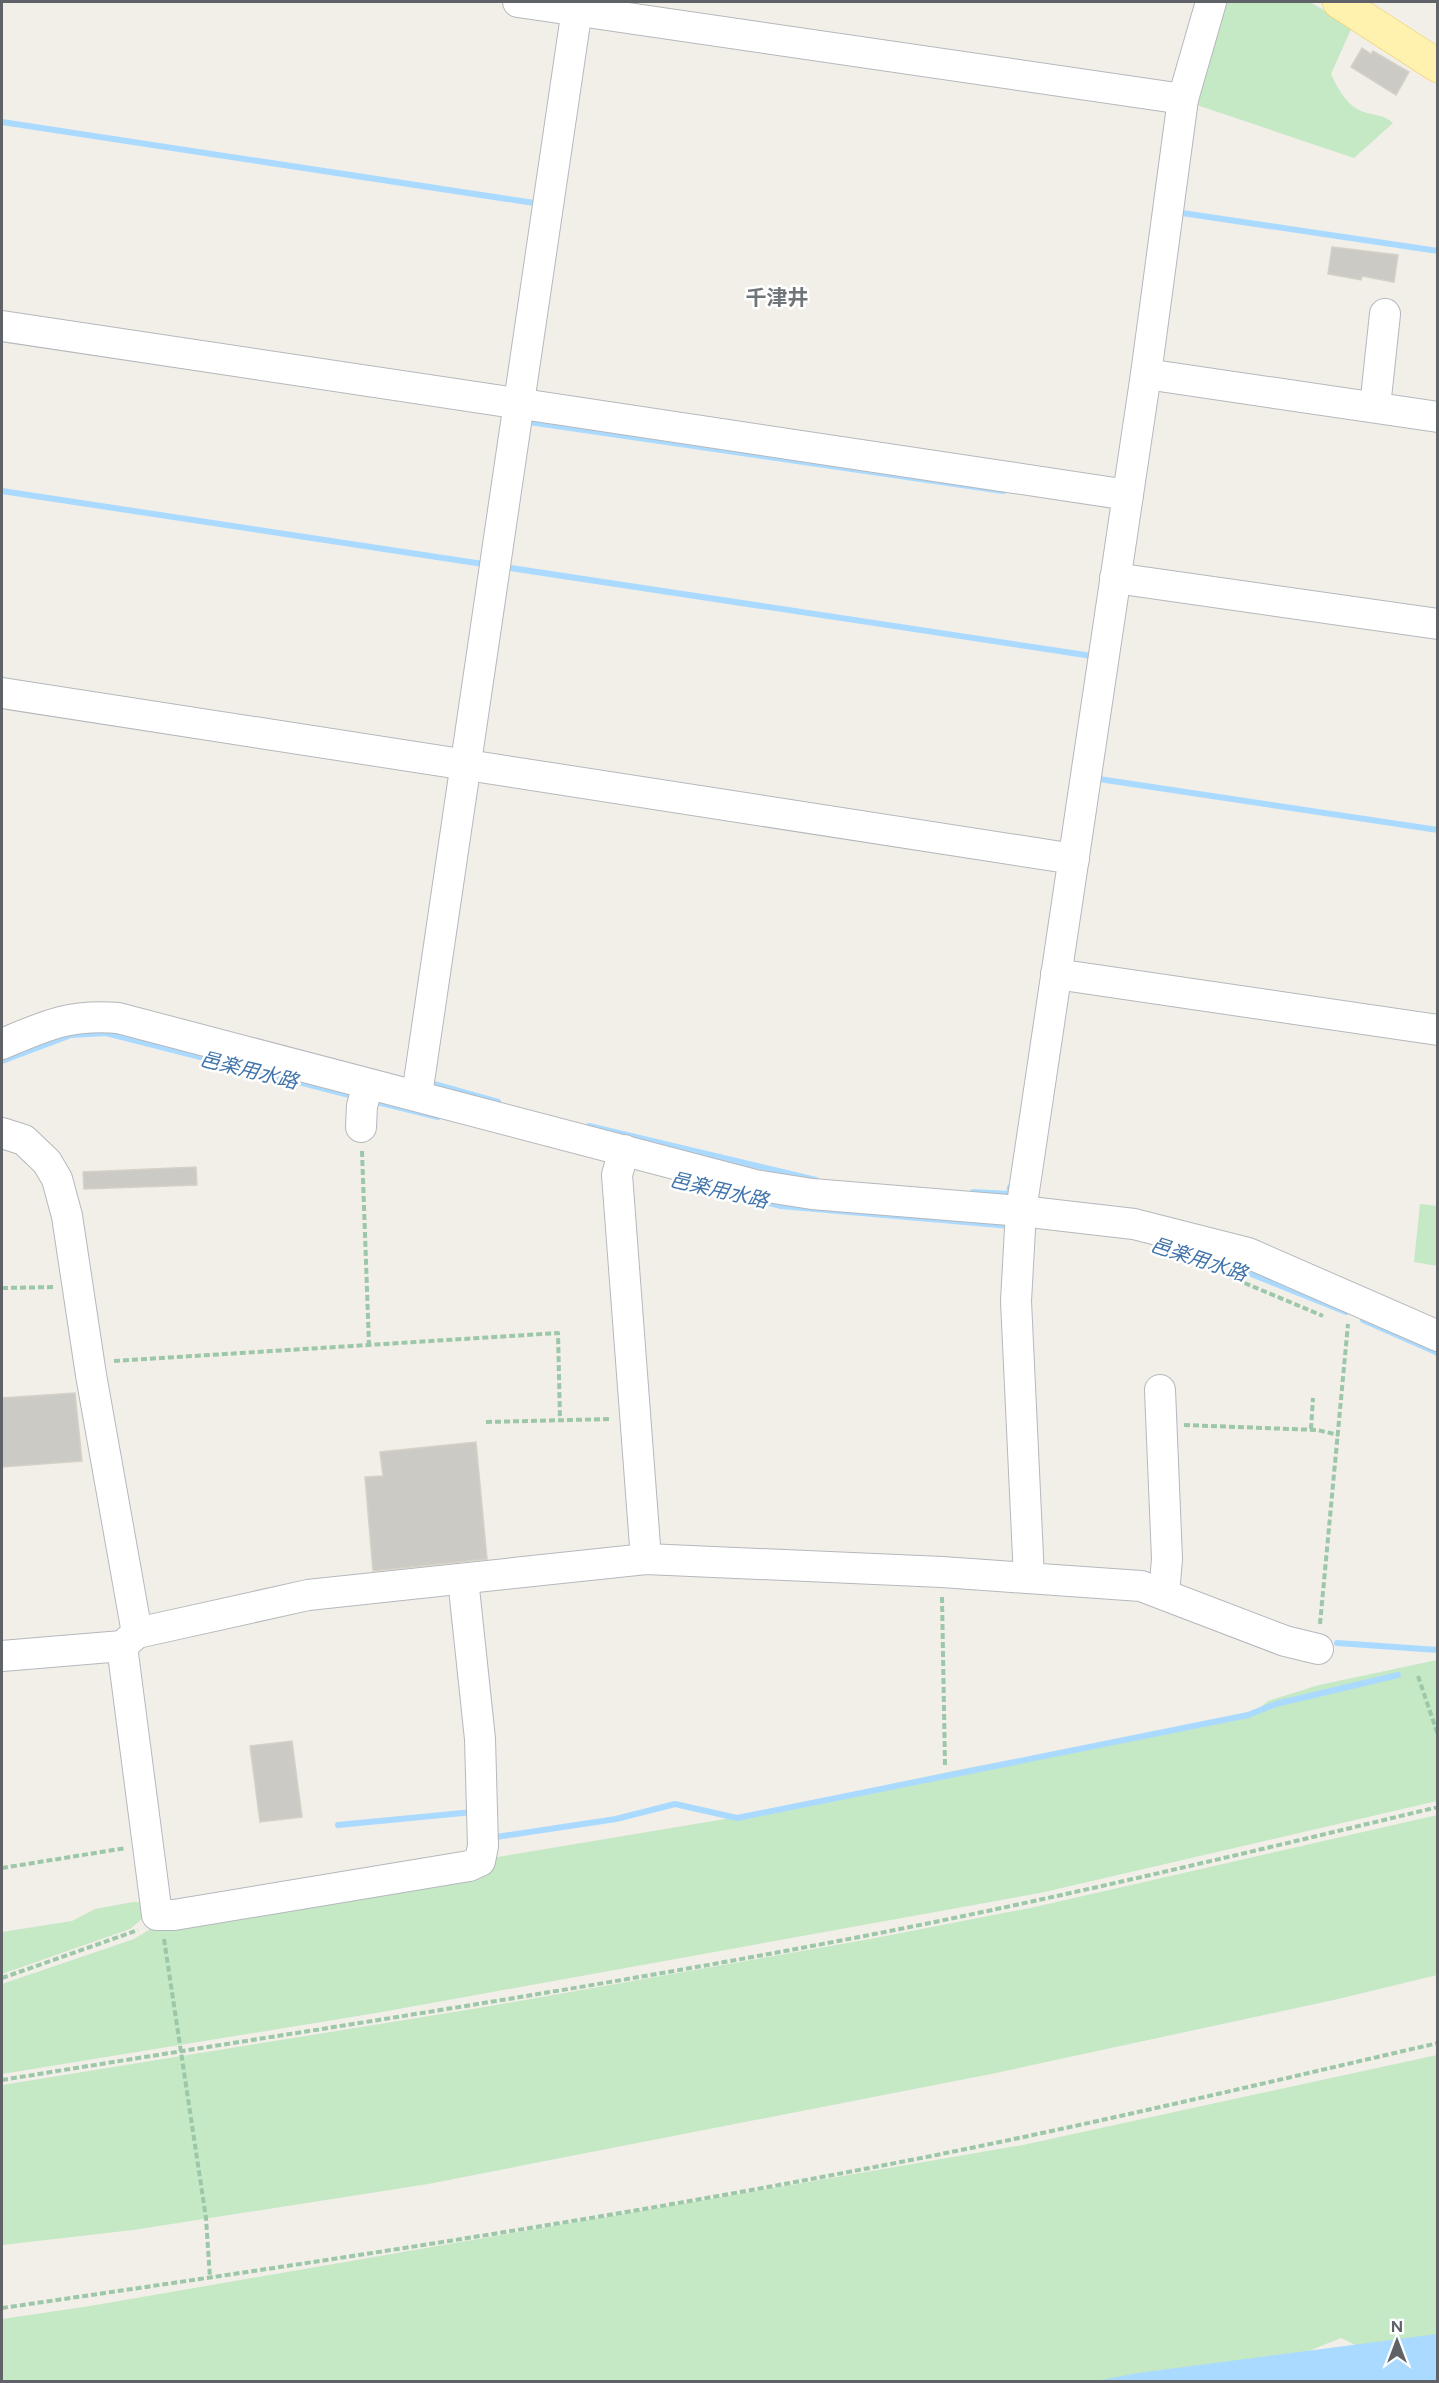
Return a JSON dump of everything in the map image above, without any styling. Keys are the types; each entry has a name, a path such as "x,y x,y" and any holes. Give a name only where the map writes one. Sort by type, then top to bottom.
{"main road":[{"path":"1339,2 1437,66"}],"street":[{"path":"519,2 577,6 1183,99"},
{"path":"1029,1578 1016,1301 1020,1221 1146,374 1183,99 1211,2"},
{"path":"417,1095 577,6"},
{"path":"1375,408 1385,314"},
{"path":"2,326 1128,495"},
{"path":"1146,374 1437,417"},
{"path":"1115,578 1437,624"},
{"path":"2,693 465,767 1074,859"},
{"path":"1056,974 1437,1030"},
{"path":"2,1044 55,1022 79,1017 118,1018 365,1101 417,1095 621,1160 812,1194 1020,1221 1134,1224 1248,1253 1437,1336"},
{"path":"2,1133 24,1140 36,1149 57,1179 68,1216 129,1640 147,1845 160,1925 174,1915 469,1866 480,1861 483,1846 480,1739 463,1579"},
{"path":"621,1160 645,1559"},
{"path":"1160,1390 1167,1559 1164,1594"},
{"path":"2,1656 129,1640 308,1595 645,1559 942,1572 1141,1586 1285,1641 1318,1649"}],"path":[{"path":"365,1101 369,1345"},
{"path":"2,1288 79,1286"},
{"path":"1318,1649 1348,1322"},
{"path":"90,1363 558,1333 560,1420"},
{"path":"1311,1429 1313,1398"},
{"path":"486,1422 635,1418"},
{"path":"1162,1424 1311,1429 1339,1435"},
{"path":"942,1572 945,1765"},
{"path":"1418,1676 1437,1735"},
{"path":"2,2080 500,2000 899,1929 1154,1875 1437,1807"},
{"path":"2,1868 147,1845"},
{"path":"2,1978 160,1925 207,2218 210,2278"},
{"path":"2,2308 365,2255 865,2169 1162,2106 1437,2043"}],"green space":[{"path":"1222,2 1310,2 1352,27 1331,74 1342,94 1353,106 1393,123 1354,158 1197,105 1195,99"},
{"path":"1420,1204 1437,1206 1437,1266 1414,1262"},
{"path":"1437,1660 1437,1801 1040,1893 382,2012 2,2074 2,1984 134,1939 152,1928 492,1858 731,1818 963,1769 1249,1717 1268,1701 1319,1685"},
{"path":"1437,1815 1437,1975 1338,1999 991,2074 428,2184 133,2230 2,2245 2,2085 479,2008 870,1939 1035,1907"},
{"path":"146,1902 148,1914 130,1929 2,1974 2,1932 72,1921 95,1909"},
{"path":"1437,2055 1437,2368 1396,2365 1341,2338 1235,2380 1222,2382 2,2382 2,2319 90,2306 1023,2145"}],"water":[{"path":"1437,2334 1437,2381 1096,2381 1138,2373"}],"building":[{"path":"1362,48 1371,54 1373,51 1409,72 1396,95 1351,67"},
{"path":"1332,247 1398,255 1394,282 1362,276 1361,280 1328,274"},
{"path":"196,1167 197,1185 84,1189 83,1172"},
{"path":"75,1393 82,1461 2,1467 2,1398"},
{"path":"476,1442 487,1559 373,1571 365,1477 383,1476 380,1452"},
{"path":"292,1741 302,1817 260,1822 250,1746"}],"waterway":[{"path":"2,122 534,203 537,209"},
{"path":"1182,213 1438,251"},
{"path":"529,422 1003,491"},
{"path":"2,491 483,564"},
{"path":"504,567 1092,656"},
{"path":"1099,779 1438,830"},
{"name":"邑楽用水路","path":"2,1061 71,1035 106,1033 357,1097"},
{"path":"427,1082 498,1102"},
{"name":"邑楽用水路","path":"373,1101 438,1117"},
{"path":"589,1126 816,1180"},
{"path":"973,1192 1009,1194 1010,1187"},
{"name":"邑楽用水路","path":"710,1188 781,1206 1011,1226"},
{"name":"邑楽用水路","path":"1196,1255 1224,1263 1346,1312"},
{"name":"邑楽用水路","path":"1363,1320 1438,1353"},
{"path":"1337,1643 1438,1650"},
{"path":"492,1832 496,1837 616,1819 675,1804 737,1818 1248,1715 1276,1704 1398,1675"},
{"path":"338,1825 473,1812"}],"district":[{"name":"千津井","path":"777,298"}]}
